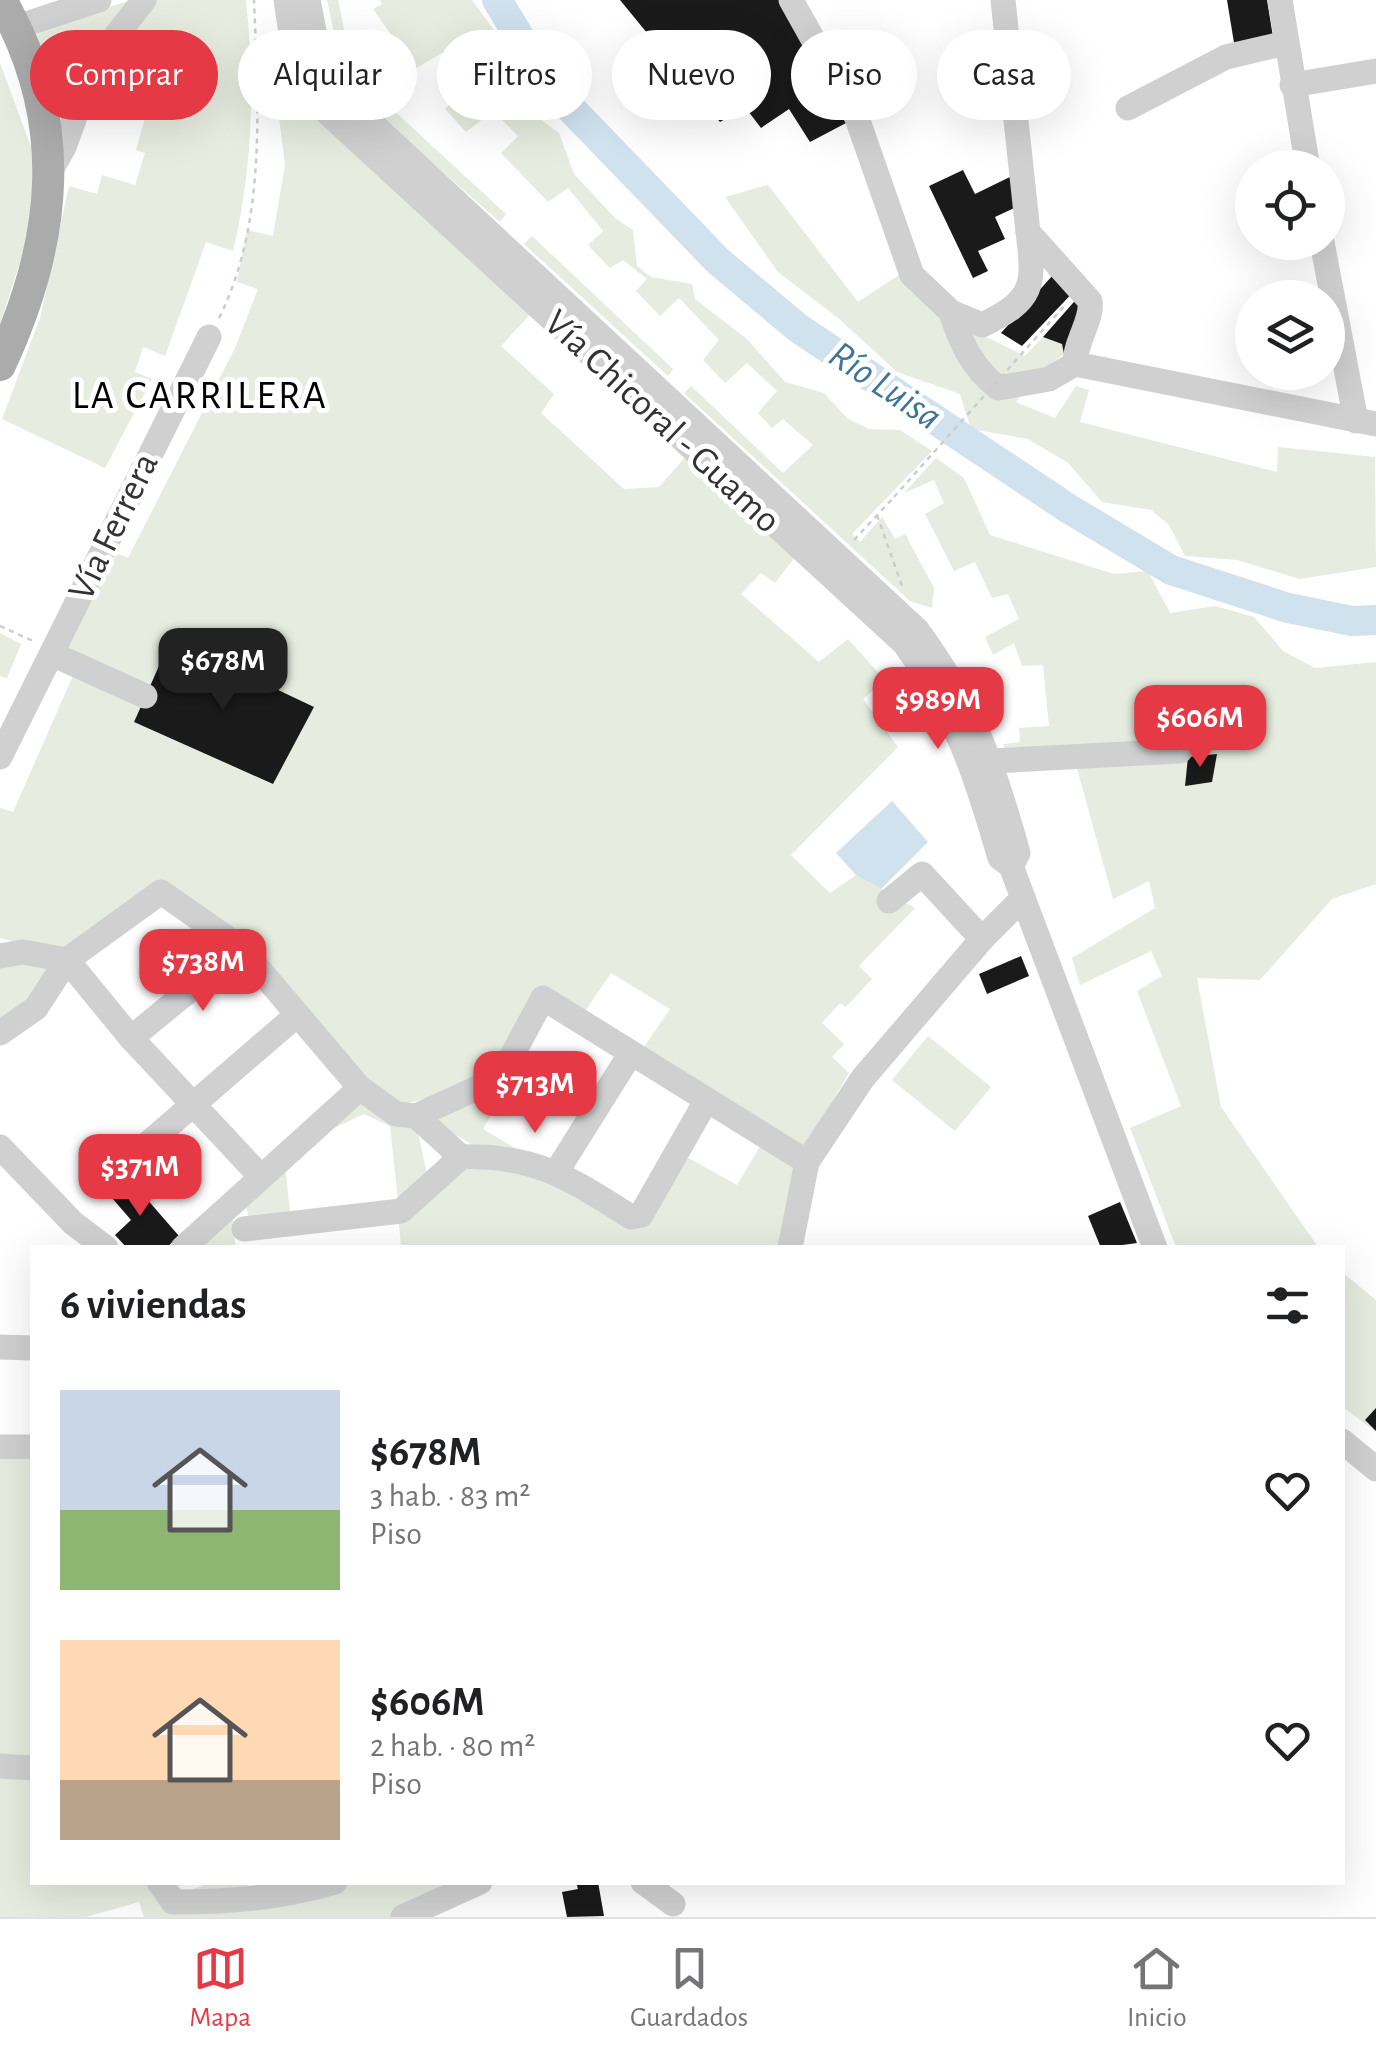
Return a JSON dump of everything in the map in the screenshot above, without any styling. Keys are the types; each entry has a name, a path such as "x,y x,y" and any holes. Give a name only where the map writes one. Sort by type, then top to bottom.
{"main road":[{"path":"9,14 30,63"},
{"path":"0,365 37,270 50,172 42,120"}],"street":[{"path":"121,30 144,0"},
{"name":"Vía Chicoral - Guamo","path":"286,0 296,67 319,106 504,262 874,605 917,630 954,680 1018,852 1012,866 1022,898 1154,1245"},
{"name":"Vía Chicoral - Guamo","path":"308,0 319,57 340,90 504,262"},
{"path":"791,0 856,118 912,276 951,312 982,325 1016,309 1034,279 1003,0"},
{"path":"1280,0 1305,150"},
{"path":"9,14 76,2"},
{"path":"1128,108 1226,58 1286,43"},
{"path":"1292,85 1376,71"},
{"path":"50,172 74,120"},
{"path":"1028,232 1090,300 1091,309 1075,343 1075,364"},
{"path":"951,312 969,357 998,388 1050,379 1075,364 1366,422 1326,260"},
{"name":"Vía Ferrera","path":"0,757 209,337"},
{"name":"Vía Chicoral - Guamo","path":"782,520 838,557 984,755"},
{"path":"50,651 145,696"},
{"path":"984,755 1180,751"},
{"path":"889,901 922,874 982,938"},
{"path":"0,1033 36,1008 67,960 161,892 242,948 360,1088 396,1114 416,1116 486,1084 508,1062 543,998 807,1162"},
{"path":"791,1245 807,1162 863,1078 982,938 1022,898"},
{"path":"131,1038 242,948"},
{"path":"0,956 24,952 67,960 131,1038 260,1177"},
{"path":"101,1184 296,1015"},
{"path":"557,1171 630,1054"},
{"path":"186,1245 360,1088"},
{"path":"416,1116 461,1156 492,1156 557,1171 630,1217 641,1214 706,1100"},
{"path":"0,1147 73,1224 102,1245"},
{"path":"244,1229 402,1211 461,1156"},
{"path":"0,1346 30,1348"},
{"path":"1345,1444 1376,1469"},
{"path":"0,1447 30,1447"},
{"path":"0,1766 30,1768"},
{"path":"161,1885 173,1902 259,1890 282,1898 325,1885"},
{"path":"403,1917 466,1885"},
{"path":"649,1885 676,1901"}],"path":[{"path":"209,337 231,294 249,210 258,127 254,0"},
{"path":"838,557 1066,304"},
{"path":"878,516 917,630"},
{"path":"0,626 50,651"}],"shaded area":[{"path":"132,0 110,30 34,29"},
{"path":"150,0 246,0 248,30 238,30 238,120 250,120 248,158 233,251 206,242 165,356 143,347 135,372 152,379 105,468 2,419 40,318 69,186 97,194 102,175 135,185 145,153 136,150 144,120 218,120 218,30 127,30"},
{"path":"327,0 338,0 344,30 334,30"},
{"path":"380,0 472,0 494,30 437,30 437,56 417,68 417,30 388,30 373,9 382,4"},
{"path":"0,63 38,166 32,225 0,324"},
{"path":"279,120 334,120 533,311 501,346 554,394 541,413 624,489 659,487 688,454 799,552 775,583 761,573 741,594 819,662 848,639 885,680 863,699 898,747 791,855 830,893 856,875 915,908 859,966 872,979 846,1007 840,1003 822,1023 844,1044 832,1057 849,1073 804,1149 642,1050 670,1009 611,973 584,1013 538,989 510,1038 484,1070 450,1090 395,1106 162,887 68,955 0,938 0,808 13,812 75,671 143,701 134,722 272,784 314,707 171,639 147,691 58,651 105,548 128,558 235,348 258,289 237,282 247,230 273,236 285,165"},
{"path":"383,120 404,120 506,214 500,222"},
{"path":"455,120 481,120 466,132"},
{"path":"502,120 541,120 559,133 574,174 615,218 633,230 637,266 651,277 692,284 695,299 748,340 785,382 824,393 847,418 869,429 900,430 932,451 852,534 860,542 882,517 895,539 905,534 934,588 932,608 910,601 684,393 691,386 783,473 813,445 783,419 772,428 758,413 777,391 747,363 725,383 703,360 719,340 679,298 660,316 636,291 647,279 623,260 610,268 588,245 603,231 568,188 548,202 501,153 518,136"},
{"path":"768,185 858,302 911,267 985,336 1025,356 1043,337 1062,344 1064,354 1035,376 1016,402 1055,418 1076,386 1089,390 1080,422 1277,472 1278,447 1375,457 1376,567 1300,579 1237,560 1185,556 1169,525 1151,510 1102,502 1068,463 1028,439 971,429 960,394 897,372 838,318 778,272 725,197"},
{"path":"532,236 673,369 668,376 524,244"},
{"path":"936,458 964,478 990,535 1114,574 1148,571 1170,613 1215,606 1254,617 1283,651 1315,668 1376,662 1376,884 1332,899 1260,980 1197,978 1221,1107 1317,1245 1175,1245 1130,1128 1181,1106 1137,991 1162,976 1151,951 1080,985 1072,958 1155,908 1149,881 1113,899 1073,754 1009,763 1003,744 1020,742 1019,728 1049,726 1043,665 1022,666 1014,643 993,655 985,637 1019,619 1008,594 992,598 975,562 954,571 925,514 944,503 934,480 904,493"},
{"path":"0,633 21,644 7,678 0,676"},
{"path":"0,963 59,965 30,1005 0,1027"},
{"path":"928,1036 991,1087 955,1131 892,1080"},
{"path":"508,1085 483,1129 520,1151 471,1144 427,1118"},
{"path":"362,1097 416,1123 428,1179 398,1201 390,1126 364,1114 328,1131"},
{"path":"763,1141 801,1164 783,1245 401,1245 398,1213 461,1170 535,1166 630,1222 685,1156 737,1185"},
{"path":"285,1165 290,1211 249,1217 244,1201"},
{"path":"227,1213 240,1229 233,1230 236,1245 189,1245"},
{"path":"1345,1274 1376,1300 1376,1432 1345,1409"},
{"path":"0,1460 30,1460 30,1885 179,1885 183,1893 204,1885 248,1885 251,1892 326,1885 459,1888 398,1917 144,1917 139,1902 86,1917 0,1917"}],"water":[{"path":"892,801 928,842 881,889 856,875 836,853"}],"building":[{"path":"620,0 791,0 805,30 791,30 791,112 789,109 761,128 755,120 771,120 771,30 645,30"},
{"path":"1227,0 1267,0 1274,43 1235,49"},
{"path":"796,120 847,120 848,122 810,142"},
{"path":"963,170 975,194 1014,175 1027,202 995,217 1005,239 978,251 988,271 973,278 929,186"},
{"path":"1061,266 1080,285 1022,346 1001,333"},
{"path":"1080,295 1089,305 1064,354 1062,344 1043,337"},
{"path":"171,639 314,707 273,784 134,722"},
{"path":"1217,754 1212,782 1185,786 1188,757"},
{"path":"1021,956 1029,976 987,994 979,974"},
{"path":"126,1175 179,1236 169,1245 124,1245 115,1235 131,1220 106,1191"},
{"path":"1120,1202 1137,1243 1100,1245 1088,1216"},
{"path":"1376,1408 1376,1431 1365,1420"},
{"path":"577,1885 599,1885 604,1916 567,1917 562,1892 578,1889"}],"waterway":[{"name":"Río Luisa","path":"497,0 550,87 718,261 798,328 1069,509 1171,570 1288,608 1352,621 1376,620"}],"district":[{"name":"LA CARRILERA","path":"200,396"}]}
